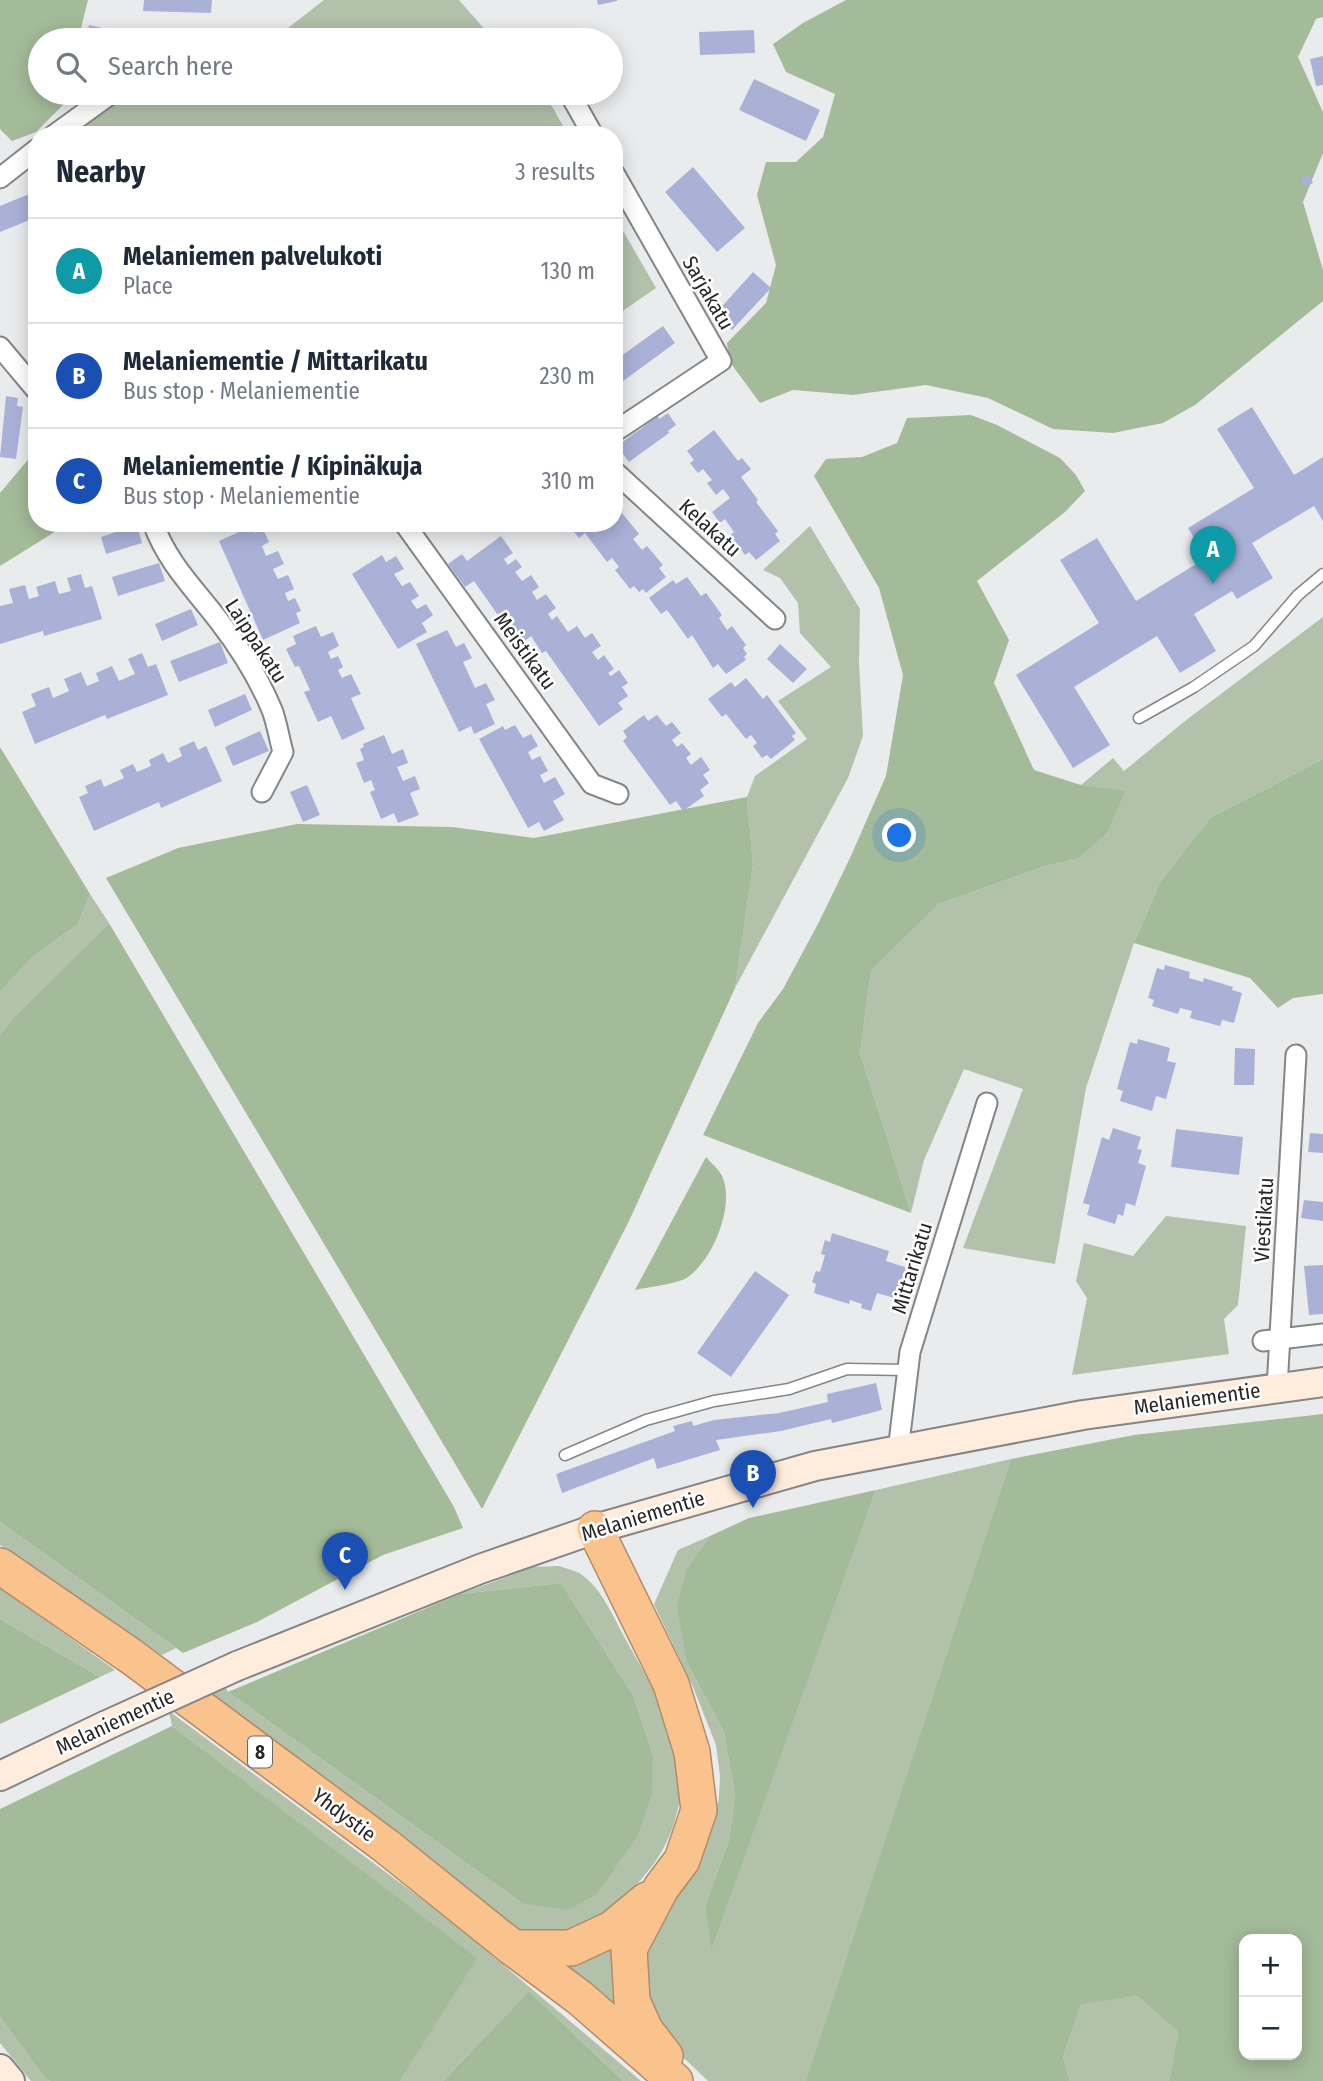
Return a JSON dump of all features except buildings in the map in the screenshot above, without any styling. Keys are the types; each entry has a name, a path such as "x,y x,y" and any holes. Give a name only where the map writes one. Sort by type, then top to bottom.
{"highway":[{"path":"595,1529 671,1684 692,1752 699,1810 682,1860 661,1888 629,1949 632,2001 645,2030 684,2081"},
{"name":"Yhdystie","path":"0,1566 132,1657 377,1839 580,1998 675,2081"},
{"path":"513,1948 571,1948 612,1929 661,1888"}],"main road":[{"name":"Melaniementie","path":"0,1776 237,1666 480,1569 595,1529 815,1466 1083,1415 1323,1382"},
{"path":"0,2069 10,2081"}],"street":[{"path":"66,126 95,105"},
{"path":"576,105 588,126"},
{"path":"0,178 28,156"},
{"name":"Sarjakatu","path":"623,189 721,360 623,426"},
{"path":"0,347 28,380"},
{"name":"Kelakatu","path":"623,479 775,619"},
{"name":"Laippakatu","path":"157,532 180,574 220,622 250,666 273,712 283,752 262,792"},
{"name":"Meistikatu","path":"411,532 592,783 618,794"},
{"name":"Viestikatu","path":"1277,1388 1271,1340 1296,1055"},
{"name":"Mittarikatu","path":"898,1451 909,1352 987,1103"},
{"path":"1271,1340 1323,1335"}],"lane":[{"path":"1139,718 1194,687 1254,646 1298,595 1323,574"},
{"path":"565,1455 646,1420 714,1401 789,1389 848,1369 907,1370"}],"green space":[{"path":"0,0 88,0 81,28 28,28 28,105 63,105 42,126 28,126 28,135 12,141 0,129"},
{"path":"324,0 459,0 484,28 288,28"},
{"path":"846,0 1323,0 1323,17 1316,19 1298,57 1323,112 1323,153 1303,202 1323,270 1323,301 1195,405 1163,423 1113,433 1053,429 988,398 926,385 853,395 793,390 760,403 729,361 727,343 766,303 776,265 757,195 766,162 796,162 823,137 835,94 786,72 773,44 803,23"},
{"path":"112,105 550,105 563,126 85,126"},
{"path":"623,231 656,288 623,311"},
{"path":"971,415 997,425 1060,458 1076,475 1085,491 1065,512 977,581 1009,640 994,683 1034,770 1081,785 1125,791 1107,833 1077,859 1045,866 939,904 871,971 860,1053 911,1213 703,1135 758,1023 783,989 819,922 886,776 903,675 879,588 814,476 826,459 862,457 897,443 907,418"},
{"path":"28,460 28,532 55,532 0,566 0,493"},
{"path":"810,526 860,609 859,663 863,736 848,778 735,988 753,865 747,797 755,776 807,739 778,701 831,667 800,633 798,603 780,578 763,570"},
{"path":"1323,617 1323,759 1210,818 1160,882 1134,943 1086,1088 1055,1264 963,1248 1023,1089 964,1069 924,1160 911,1213 860,1053 871,971 939,904 1045,866 1077,859 1124,792 1081,785 1113,758 1124,771 1185,721"},
{"path":"0,747 90,894 78,924 31,958 0,992"},
{"path":"1323,759 1323,994 1293,998 1278,1008 1250,978 1134,943 1160,882 1210,818"},
{"path":"747,797 753,865 735,988 629,1221 482,1509 106,878 178,848 297,824 452,827 534,838"},
{"path":"90,894 109,923 11,1020 0,1035 0,992 31,958 78,924"},
{"path":"109,923 454,1507 463,1528 383,1555 257,1622 183,1653 0,1522 0,1035 11,1020"},
{"path":"706,1157 722,1175 726,1190 723,1218 713,1246 688,1277 635,1290"},
{"path":"1166,1216 1246,1226 1238,1305 1224,1319 1229,1354 1072,1375 1087,1298 1076,1281 1084,1243 1133,1256"},
{"path":"1323,1414 1323,2081 1169,2081 1178,2032 1137,1996 1081,2004 1063,2057 1070,2081 806,2081 1011,1459 1134,1435"},
{"path":"1011,1459 808,2078 806,2081 708,2081 669,2044 641,1989 643,1949 697,1863 719,1798 720,1776 716,1745 693,1687 654,1604 678,1550 710,1536 687,1568 687,1663 724,1732 735,1795 729,1840 705,1906 711,1948 876,1490"},
{"path":"876,1490 711,1950 705,1906 729,1840 735,1795 724,1732 687,1663 677,1606 687,1568 710,1536 749,1518"},
{"path":"0,1522 176,1648 162,1655 0,1545"},
{"path":"559,1566 587,1579 607,1604 652,1686 675,1738 682,1768 676,1815 657,1859 614,1907 572,1934 546,1937 508,1924 207,1693 224,1684 228,1692 522,1903 653,1755 633,1695 561,1583 460,1594 534,1567"},
{"path":"561,1583 633,1695 653,1755 652,1793 638,1835 597,1894 568,1910 522,1903 228,1692 460,1594"},
{"path":"0,1588 115,1670 100,1677 0,1619"},
{"path":"0,1619 100,1677 0,1724"},
{"path":"169,1711 450,1920 641,2081 623,2081 529,1991 443,2081 400,2081 476,1958 172,1726"},
{"path":"172,1726 477,1958 400,2081 50,2081 0,2017 0,1809"},
{"path":"610,1937 626,2022 561,1962"},
{"path":"529,1991 623,2081 443,2081"},
{"path":"1137,1996 1178,2032 1169,2081 1070,2081 1063,2057 1081,2003"},
{"path":"0,2017 50,2081 31,2081 0,2043"}],"place":[{"name":"Melaniemen palvelukoti","path":"1213,584"},
{"name":"Melaniementie / Mittarikatu","path":"753,1508"},
{"name":"Melaniementie / Kipinäkuja","path":"345,1590"}]}
